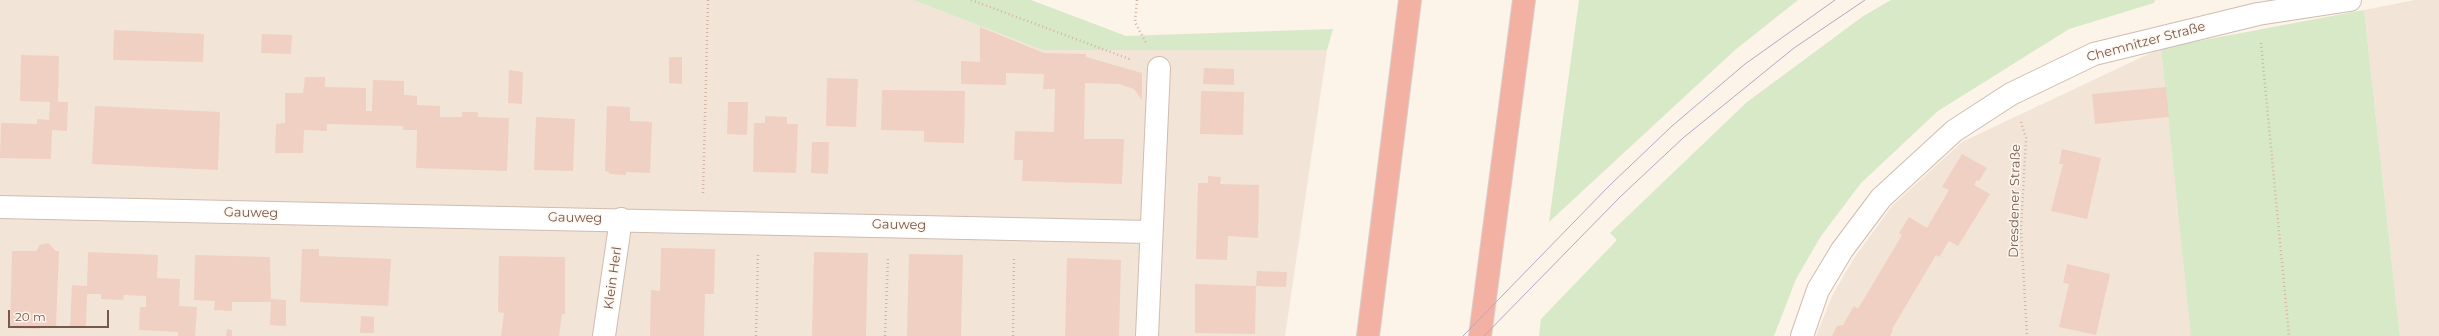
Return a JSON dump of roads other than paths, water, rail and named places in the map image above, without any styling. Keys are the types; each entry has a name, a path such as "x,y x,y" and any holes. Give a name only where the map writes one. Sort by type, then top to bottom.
{"highway":[{"path":"1368,336 1410,0"},
{"path":"1480,336 1524,0"}],"street":[{"name":"Chemnitzer Straße","path":"1802,336 1818,290 1842,250 1881,198 1954,131 2011,94 2094,54 2258,14 2350,0"},
{"path":"1147,336 1150,232 1159,68"},
{"name":"Gauweg","path":"0,206 242,213 1015,227 1150,232"},
{"name":"Klein Herl","path":"604,336 621,219"}],"tram line":[{"path":"1463,336 1610,185 1672,126 1745,64 1835,0"},
{"path":"1484,336 1620,197 1683,138 1794,48 1865,0"}]}
